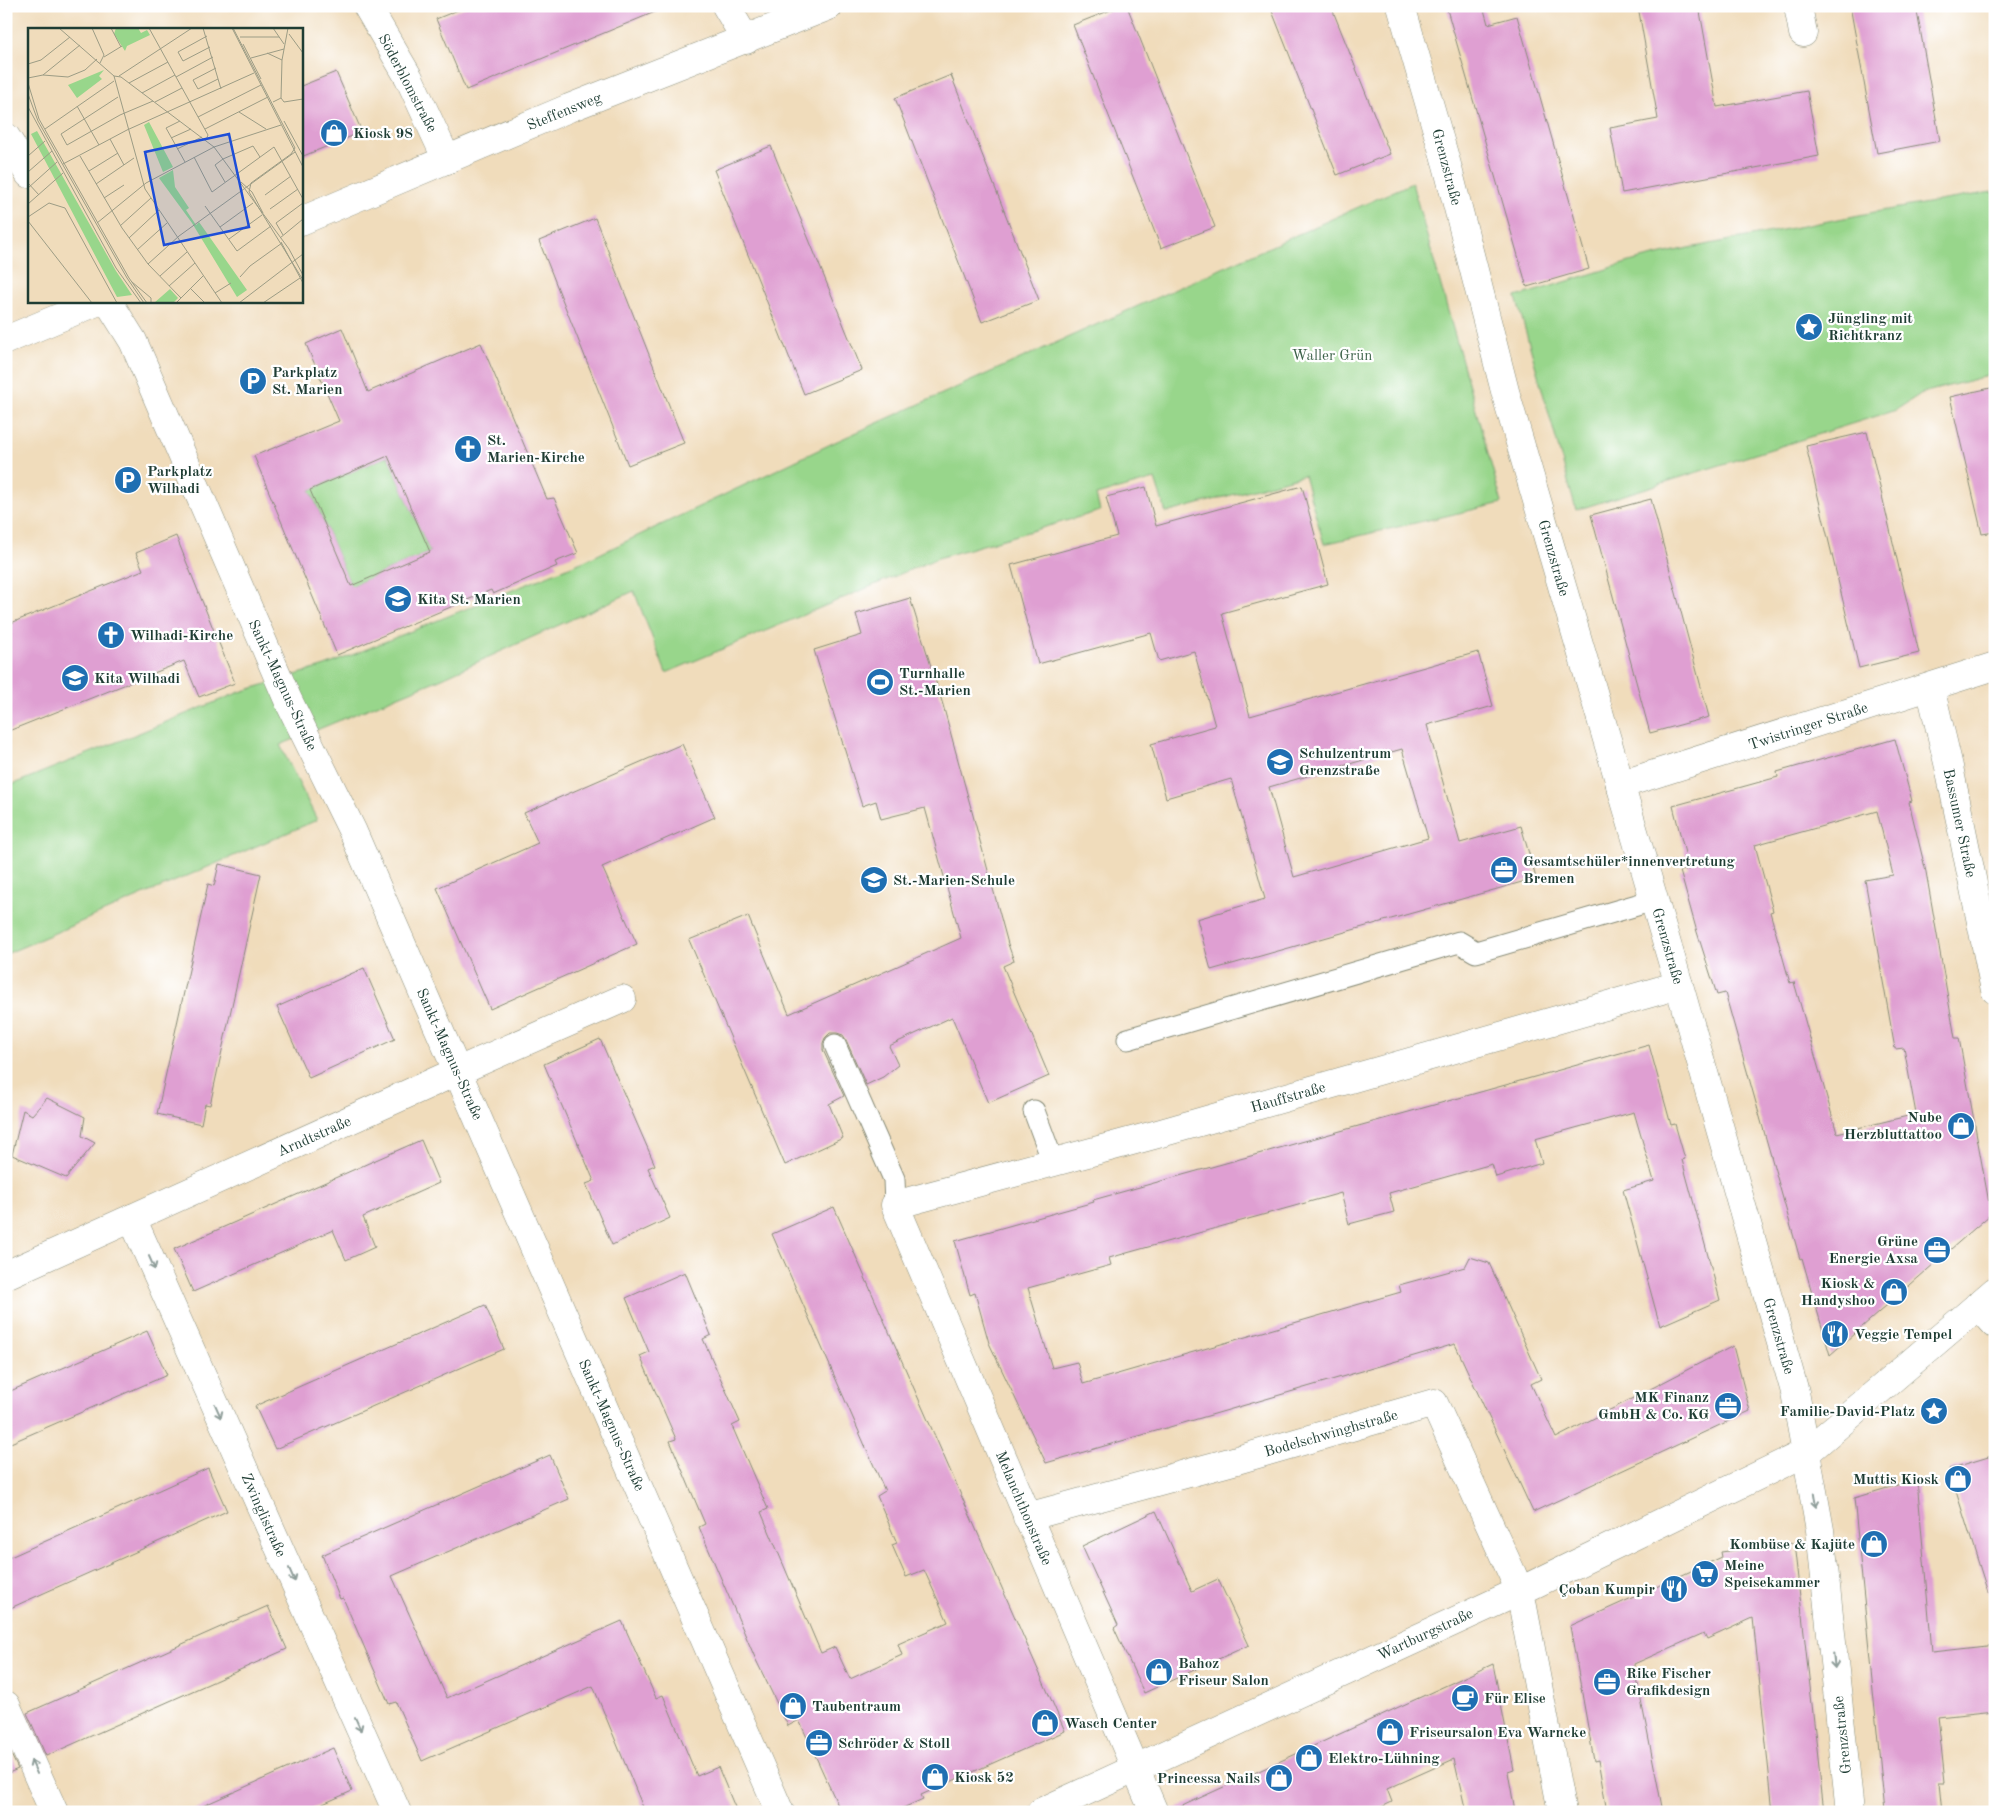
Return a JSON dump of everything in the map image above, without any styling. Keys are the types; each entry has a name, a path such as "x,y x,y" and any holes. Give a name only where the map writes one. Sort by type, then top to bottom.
{"street":[{"name":"Söderblomstraße","path":"367,6 409,78 447,160"},
{"path":"726,6 746,40"},
{"name":"Steffensweg","path":"302,221 570,108 829,6"},
{"name":"Grenzstraße","path":"1401,6 1447,165 1506,396 1679,986 1795,1392 1820,1530 1850,1812"},
{"path":"1798,6 1803,33"},
{"path":"6,138 28,172"},
{"path":"6,340 97,302"},
{"name":"Sankt-Magnus-Straße","path":"109,302 133,341 288,700 353,832 780,1812"},
{"name":"Twistringer Straße","path":"1620,785 1995,666"},
{"name":"Bassumer Straße","path":"1930,687 1995,990"},
{"name":"Hauffstraße","path":"895,1204 1053,1162 1679,986"},
{"name":"Arndtstraße","path":"6,1275 622,999"},
{"name":"Melanchthonstraße","path":"895,1204 1154,1812"},
{"name":"Zwinglistraße","path":"132,1218 397,1812"},
{"name":"Wartburgstraße","path":"1041,1812 1520,1591 1807,1452 1989,1307"},
{"name":"Bodelschwinghstraße","path":"1027,1517 1238,1460 1434,1403 1520,1591"},
{"path":"1520,1591 1562,1812"},
{"path":"6,1705 54,1812"}],"lane":[{"path":"1128,1039 1459,942 1476,952 1654,900"},
{"path":"836,1045 894,1179 895,1204"},
{"path":"1034,1110 1053,1162"}],"green space":[{"name":"Waller Grün","path":"1412,183 1502,503 1324,544 1304,475 1166,513 1155,479 1096,495 1100,511 938,558 666,673 634,591 440,679 280,745 317,820 6,954 6,787 240,692 325,666 589,559 835,442"},
{"path":"1992,192 1995,195 1995,374 1922,393 1896,410 1576,510 1516,297 1633,261 1679,250 1875,212"},
{"path":"388,456 430,552 351,586 310,490"}],"building":[{"path":"468,6 667,7 466,90 436,19"},
{"path":"1121,6 1127,6 1215,227 1161,248 1073,25"},
{"path":"1270,6 1331,6 1390,154 1337,175"},
{"path":"1446,6 1483,6 1488,24 1517,16 1589,269 1527,287"},
{"path":"1638,6 1699,6 1717,107 1807,91 1819,156 1622,193 1610,128 1658,119"},
{"path":"1850,6 1916,6 1940,141 1877,153"},
{"path":"336,72 362,132 302,157 302,86"},
{"path":"951,75 1039,300 982,322 895,98"},
{"path":"771,146 862,370 804,394 714,170"},
{"path":"595,218 684,443 628,465 539,241"},
{"path":"342,328 368,392 481,343 547,499 554,498 578,553 555,562 557,566 493,594 491,590 337,655 254,456 339,421 306,344","holes":["388,456 430,552 351,586 310,490"]},
{"path":"1995,387 1995,532 1982,534 1950,397"},
{"path":"1867,432 1919,653 1859,668 1806,446"},
{"path":"1302,486 1328,584 1222,613 1250,716 1478,652 1493,706 1427,725 1460,843 1521,826 1536,878 1211,970 1197,919 1265,899 1231,779 1166,798 1151,744 1215,726 1194,651 1159,661 1151,633 1038,664 1011,565 1117,536 1106,497 1146,487 1156,526","holes":["1402,749 1428,838 1294,877 1269,787"]},
{"path":"1651,499 1709,717 1650,733 1591,515"},
{"name":"Wilhadi-Kirche","path":"176,536 235,683 199,697 184,661 6,732 6,625 143,570 136,553"},
{"path":"910,598 943,705 1014,961 1003,966 1049,1076 988,1103 952,1017 889,1046 898,1065 883,1077 866,1085 843,1035 830,1033 825,1038 823,1050 844,1096 829,1104 843,1138 785,1165 689,940 748,916 789,1014 961,938 925,808 881,819 876,801 862,806 814,650 862,635 856,614"},
{"path":"1895,739 1912,801 1909,802 1926,872 1955,1038 1959,1038 1991,1214 1830,1355 1802,1258 1800,1259 1725,993 1717,995 1697,932 1680,871 1689,869 1673,806 1778,777 1777,772","holes":["1877,811 1893,875 1865,880 1895,1049 1904,1048 1916,1114 1837,1133 1794,982 1790,983 1770,912 1773,911 1755,845"]},
{"path":"682,744 715,817 602,867 637,944 490,1009 437,888 538,843 524,813"},
{"path":"219,864 261,874 210,1105 205,1104 201,1124 157,1114 208,884 214,886"},
{"path":"364,968 395,1039 309,1078 277,1007"},
{"path":"600,1039 655,1165 648,1168 670,1218 612,1245 586,1184 594,1181 544,1064"},
{"path":"1649,1045 1671,1125 1675,1124 1685,1159 1682,1160 1720,1300 1660,1326 1623,1190 1654,1181 1634,1112 1535,1139 1542,1163 1496,1177 1492,1164 1389,1193 1394,1212 1349,1224 1341,1193 1109,1258 1111,1265 1028,1288 1052,1368 1077,1362 1083,1384 1401,1292 1399,1285 1465,1267 1470,1257 1489,1263 1541,1379 1531,1384 1556,1438 1733,1346 1750,1411 1533,1512 1455,1344 1046,1463 989,1343 975,1293 970,1295 955,1241 1094,1202 1093,1200"},
{"path":"47,1098 85,1117 82,1136 95,1143 66,1178 12,1155 23,1110 32,1115"},
{"path":"421,1140 439,1183 363,1217 375,1247 346,1260 333,1230 193,1292 174,1249"},
{"path":"834,1207 1065,1731 921,1795 923,1799 894,1812 841,1812 799,1720 788,1726 756,1660 699,1527 705,1524 670,1441 676,1439 640,1356 649,1352 626,1298 685,1272 711,1335 703,1339 740,1422 732,1426 768,1509 761,1512 821,1653 835,1647 850,1679 902,1655 898,1644 948,1622 924,1570 906,1577 892,1545 897,1543 877,1496 885,1491 772,1234"},
{"path":"485,1305 504,1349 275,1449 255,1406"},
{"path":"147,1331 167,1375 6,1445 6,1393"},
{"path":"550,1455 569,1499 392,1576 447,1698 622,1621 656,1698 663,1695 697,1776 718,1767 737,1812 645,1812 593,1686 422,1761 396,1702 389,1704 343,1598 340,1599 322,1555"},
{"path":"1995,1455 1995,1592 1988,1593 1949,1469"},
{"path":"208,1468 227,1511 6,1610 6,1559"},
{"path":"1917,1479 1932,1652 1995,1645 1995,1711 1938,1717 1945,1782 1939,1782 1942,1812 1885,1812 1854,1498"},
{"path":"1156,1511 1192,1591 1218,1579 1249,1645 1144,1693 1114,1628 1118,1625 1082,1546"},
{"path":"1794,1543 1824,1812 1773,1812 1753,1618 1707,1639 1704,1633 1634,1664 1663,1812 1607,1812 1598,1760 1594,1761 1570,1626 1722,1557 1721,1552"},
{"path":"268,1606 287,1649 46,1756 27,1713"},
{"path":"1493,1664 1514,1770 1508,1772 1515,1812 1466,1812 1454,1759 1387,1789 1392,1802 1371,1812 1169,1812"},
{"path":"6,1744 18,1769 6,1774"},
{"path":"333,1748 352,1791 305,1812 189,1812"}],"place":[{"name":"Kiosk 98","path":"334,133"},
{"name":"Jüngling mit Richtkranz","path":"1809,327"},
{"name":"Parkplatz St. Marien","path":"253,381"},
{"name":"St. Marien-Kirche","path":"468,449"},
{"name":"Parkplatz Wilhadi","path":"128,480"},
{"name":"Kita St. Marien","path":"398,599"},
{"name":"Wilhadi-Kirche","path":"111,635"},
{"name":"Kita Wilhadi","path":"75,678"},
{"name":"Turnhalle St.-Marien","path":"880,682"},
{"name":"Schulzentrum Grenzstraße","path":"1280,762"},
{"name":"Gesamtschüler*innenvertretung Bremen","path":"1504,870"},
{"name":"St.-Marien-Schule","path":"874,880"},
{"name":"Nube Herzbluttattoo","path":"1961,1126"},
{"name":"Grüne Energie Axsa","path":"1937,1250"},
{"name":"Kiosk & Handyshoo","path":"1894,1292"},
{"name":"Veggie Tempel","path":"1835,1334"},
{"name":"MK Finanz GmbH & Co. KG","path":"1728,1406"},
{"name":"Familie-David-Platz","path":"1934,1411"},
{"name":"Muttis Kiosk","path":"1958,1479"},
{"name":"Kombüse & Kajüte","path":"1874,1544"},
{"name":"Meine Speisekammer","path":"1705,1574"},
{"name":"Çoban Kumpir","path":"1674,1589"},
{"name":"Bahoz Friseur Salon","path":"1159,1672"},
{"name":"Rike Fischer Grafikdesign","path":"1607,1682"},
{"name":"Für Elise","path":"1465,1698"},
{"name":"Taubentraum","path":"793,1706"},
{"name":"Wasch Center","path":"1045,1723"},
{"name":"Friseursalon Eva Warncke","path":"1390,1732"},
{"name":"Schröder & Stoll","path":"819,1743"},
{"name":"Elektro-Lühning","path":"1309,1758"},
{"name":"Kiosk 52","path":"935,1777"},
{"name":"Princessa Nails","path":"1279,1778"}]}
